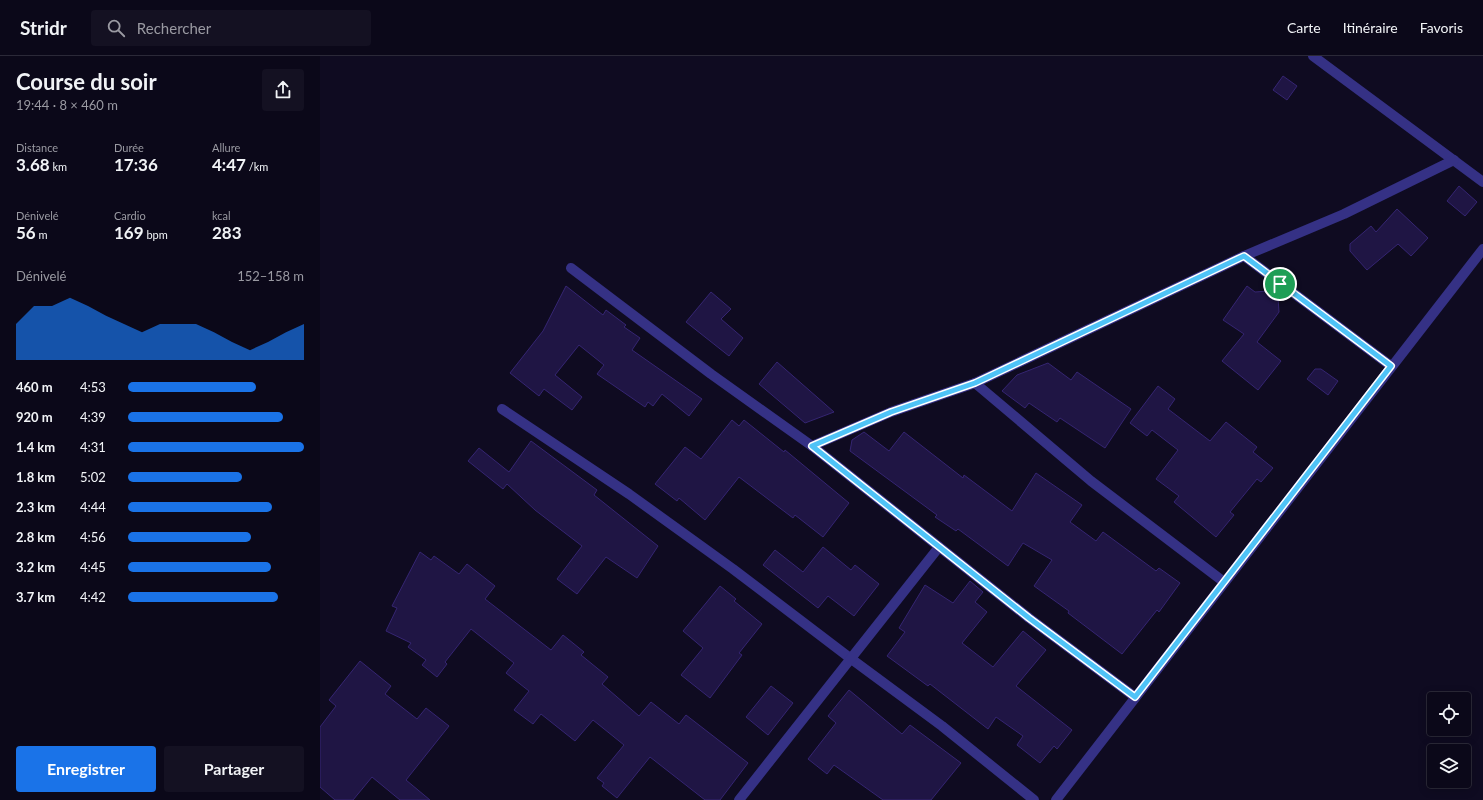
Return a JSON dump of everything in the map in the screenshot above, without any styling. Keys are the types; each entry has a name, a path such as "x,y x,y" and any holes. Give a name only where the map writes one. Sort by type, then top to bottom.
{"street":[{"path":"1312,56 1483,182"},
{"path":"812,446 891,412 975,383 1244,256 1344,214 1454,160"},
{"path":"1056,800 1483,249"},
{"path":"1244,256 1391,366"},
{"path":"571,268 711,374 812,446 1029,618 1135,697"},
{"path":"975,383 1091,481 1224,582"},
{"path":"502,409 696,542 942,726 1034,800"},
{"path":"739,800 938,547"}],"building":[{"path":"1283,76 1297,86 1287,100 1273,90"},
{"path":"1459,186 1477,202 1465,216 1447,201"},
{"path":"1397,209 1428,238 1411,256 1398,244 1367,270 1350,251 1350,244 1371,226 1376,232"},
{"path":"566,286 603,315 606,310 626,325 624,327 640,338 632,350 702,399 689,416 662,394 653,406 648,402 645,407 597,374 604,365 579,345 555,375 582,397 572,410 544,389 539,396 510,373 543,331"},
{"path":"1247,286 1255,292 1269,291 1278,297 1279,312 1257,342 1281,361 1258,390 1222,361 1244,334 1223,320"},
{"path":"711,292 731,309 721,319 743,338 729,356 686,322"},
{"path":"777,362 834,412 805,423 759,384"},
{"path":"1048,363 1071,380 1077,372 1131,409 1105,448 1060,418 1057,422 1029,403 1025,408 1002,391 1017,375"},
{"path":"1315,369 1321,369 1338,381 1328,395 1307,379"},
{"path":"1158,386 1175,399 1168,409 1210,441 1226,422 1257,447 1253,452 1273,468 1261,482 1257,479 1230,512 1234,515 1216,537 1174,502 1179,496 1156,479 1178,450 1152,430 1147,436 1130,423"},
{"path":"732,420 739,426 744,420 784,452 785,450 849,503 823,537 795,515 793,518 739,477 705,520 679,498 677,501 655,484 685,447 701,459"},
{"path":"864,432 889,451 904,432 963,478 964,475 1012,511 1036,473 1082,505 1070,522 1096,541 1103,532 1156,571 1159,568 1180,583 1159,612 1157,610 1122,654 1068,613 1069,611 1034,586 1052,560 1023,543 1008,566 958,529 956,531 935,517 937,515 850,451 852,440"},
{"path":"531,441 597,490 594,495 658,546 637,578 606,557 577,594 557,579 582,546 535,510 507,484 503,489 468,461 479,448 509,472"},
{"path":"823,547 851,570 855,565 879,584 854,616 828,596 818,608 763,565 775,550 803,572"},
{"path":"420,552 431,560 434,556 459,574 467,564 495,586 485,599 551,650 563,635 584,652 581,655 608,677 602,684 639,716 651,702 679,724 686,715 748,763 720,800 705,800 650,757 617,798 602,786 604,783 597,778 624,745 593,720 575,741 541,714 533,724 514,710 529,691 506,673 514,663 471,629 445,662 447,664 437,677 422,665 426,660 408,647 411,643 386,631 397,608 392,606"},
{"path":"970,581 983,592 975,602 987,612 962,643 993,667 1023,631 1046,650 1016,686 1072,730 1057,749 1054,746 1040,763 1017,745 1023,736 996,717 988,729 930,684 928,686 887,656 905,632 899,628 925,585 953,603"},
{"path":"720,586 736,599 734,601 762,624 739,653 742,655 710,698 681,675 703,648 683,631"},
{"path":"360,661 391,686 385,694 417,719 426,708 449,726 406,780 430,800 400,800 372,777 353,800 335,800 320,787 320,727 336,706 329,700"},
{"path":"771,686 793,703 768,735 746,717"},
{"path":"849,690 902,734 910,725 961,763 931,800 883,800 834,765 827,774 808,759 836,723 828,716"}],"route":[{"path":"1244,256 1280,284 1391,366 1135,697 1029,618 812,446 891,412 975,383 1244,256"}]}
